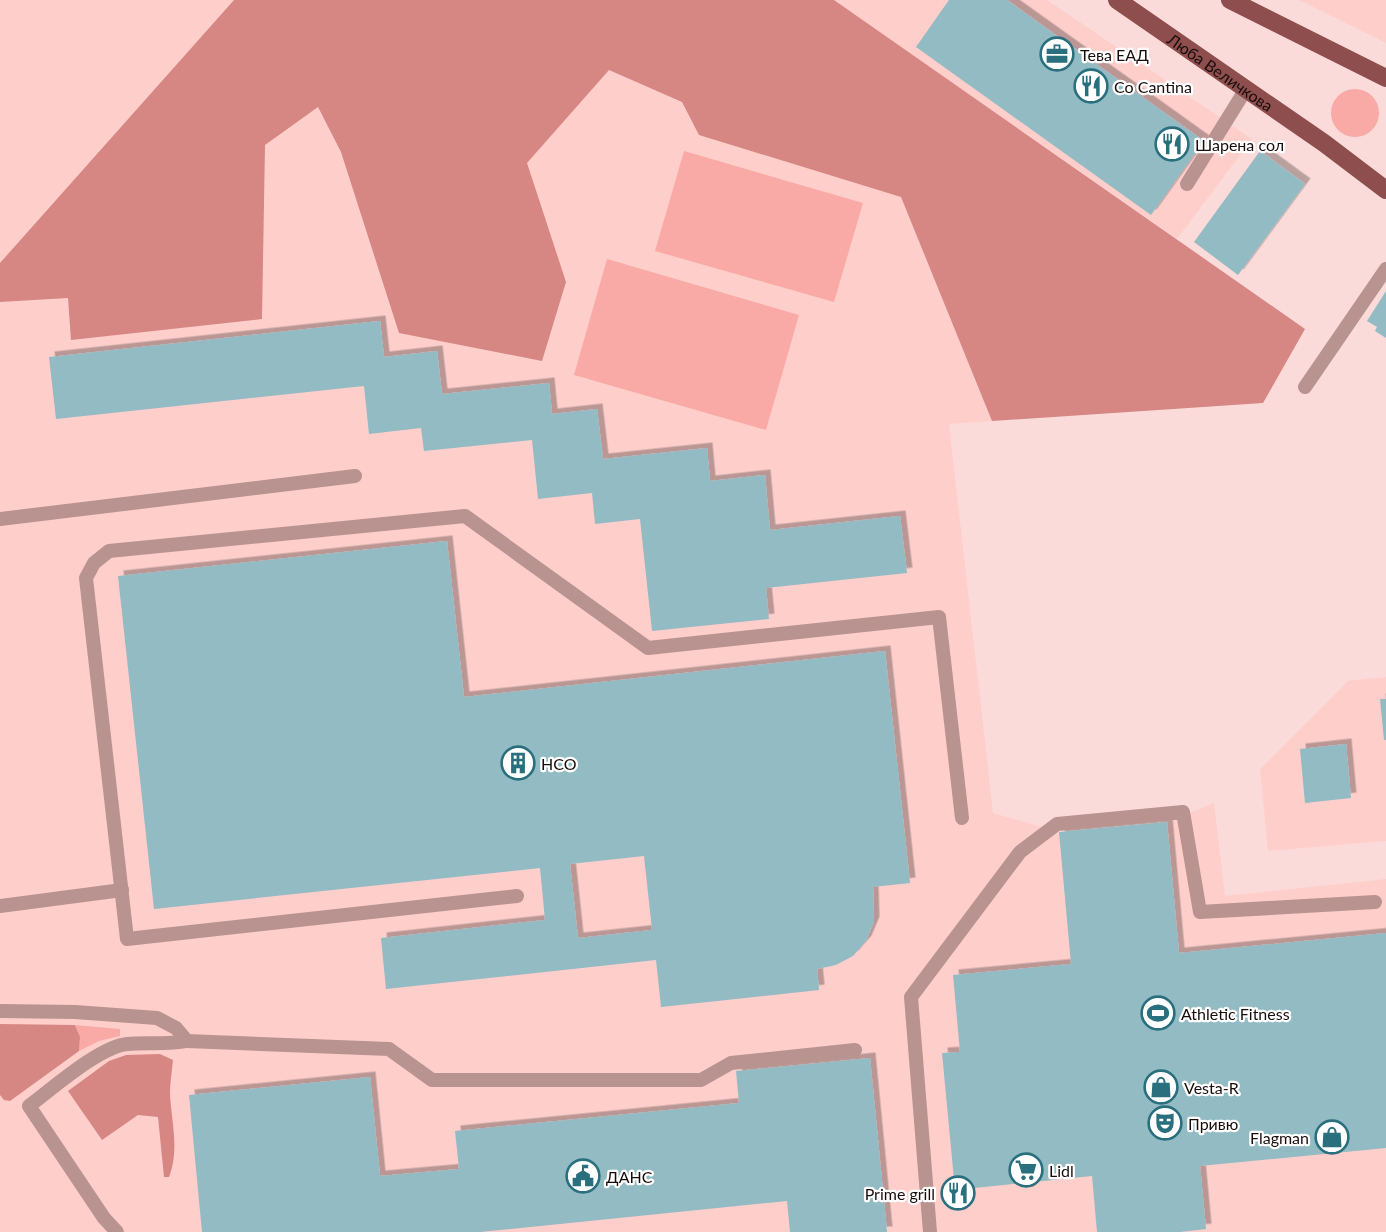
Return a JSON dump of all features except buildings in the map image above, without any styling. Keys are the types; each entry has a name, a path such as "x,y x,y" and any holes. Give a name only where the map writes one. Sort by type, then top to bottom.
{"main road":[{"name":"Люба Величкова","path":"1117,0 1324,143 1386,190"},
{"path":"1230,0 1386,78"}],"lane":[{"path":"1187,184 1246,89"},
{"path":"1305,387 1386,269"},
{"path":"0,519 355,476"},
{"path":"517,896 127,939 86,578 94,562 109,551 465,516 648,648 939,617 962,818"},
{"path":"930,1232 911,997 1020,852 1057,824 1183,812 1200,912 1376,902"},
{"path":"0,906 122,891"},
{"path":"0,1011 75,1012 158,1018 176,1028 188,1041"},
{"path":"117,1232 104,1218 29,1106 106,1050 125,1044 171,1044 188,1041 389,1049 432,1080 701,1080 731,1063 855,1050"}],"shaded area":[{"path":"0,0 467,0 942,164 992,421 949,424 993,813 1059,832 1167,822 1214,803 1225,896 1386,879 1386,1232 0,1232"},
{"path":"234,0 834,0 1305,329 1263,403 992,421 901,197 699,135 682,102 609,70 527,163 566,282 542,361 399,333 341,152 318,107 265,145 262,319 71,340 68,298 0,302 0,263"},
{"path":"834,0 1047,0 1252,139 1177,239"},
{"path":"1299,0 1386,0 1386,43"},
{"path":"1355,89 1372,96 1379,113 1372,130 1355,137 1338,130 1331,113 1338,96"},
{"path":"684,151 863,203 834,302 655,251"},
{"path":"607,259 799,315 766,430 574,375"},
{"path":"1386,677 1386,841 1268,851 1260,769 1348,681"},
{"path":"0,1024 75,1025 80,1037 79,1051 10,1101 4,1100 0,1095"},
{"path":"75,1025 120,1029 120,1036 99,1041 79,1051 80,1037"},
{"path":"160,1054 173,1060 170,1093 174,1156 169,1177 164,1177 158,1117 138,1115 102,1140 68,1091 109,1061 126,1055"}],"place":[{"name":"Тева ЕАД","path":"1057,54"},
{"name":"Co Cantina","path":"1091,86"},
{"name":"Шарена сол","path":"1172,144"},
{"name":"НСО","path":"518,763"},
{"name":"Athletic Fitness","path":"1158,1013"},
{"name":"Vesta-R","path":"1161,1087"},
{"name":"Привю","path":"1165,1123"},
{"name":"Flagman","path":"1332,1137"},
{"name":"Lidl","path":"1026,1170"},
{"name":"ДАНС","path":"583,1176"},
{"name":"Prime grill","path":"958,1193"}]}
